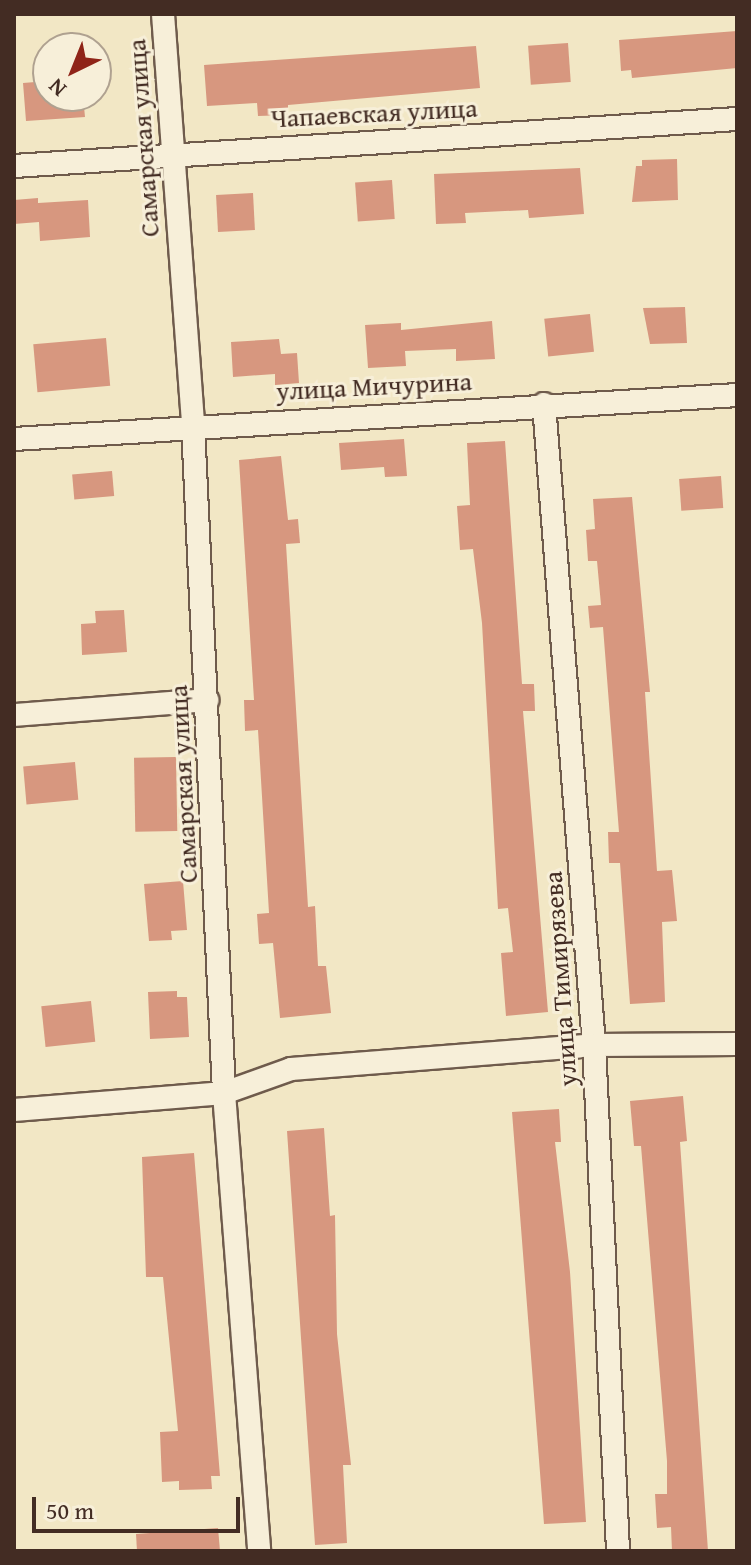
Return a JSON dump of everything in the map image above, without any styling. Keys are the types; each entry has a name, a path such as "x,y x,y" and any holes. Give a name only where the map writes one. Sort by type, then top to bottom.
{"street":[{"name":"Самарская улица","path":"163,14 193,425 224,1093 259,1551"},
{"name":"Чапаевская улица","path":"14,166 737,119"},
{"name":"улица Мичурина","path":"14,439 193,425 737,395"},
{"name":"улица Тимирязева","path":"544,404 594,1045 618,1551"},
{"path":"14,715 207,700"},
{"path":"14,1110 224,1093 291,1069 594,1045 737,1044"}],"building":[{"path":"737,31 737,68 632,78 631,70 621,71 619,40"},
{"path":"568,43 571,82 531,85 528,46"},
{"path":"476,46 480,88 288,105 288,115 258,116 257,103 207,106 204,65"},
{"path":"32,82 32,112 85,112 85,117 26,121 23,83"},
{"path":"677,159 678,200 632,202 636,166 642,166 642,160"},
{"path":"580,168 584,214 529,218 528,210 465,213 466,223 436,224 434,174"},
{"path":"392,180 395,219 358,221 355,183"},
{"path":"253,193 255,230 218,232 216,195"},
{"path":"38,198 38,203 88,200 90,237 40,241 39,222 14,224 14,200"},
{"path":"685,307 687,343 650,344 643,308"},
{"path":"590,314 594,352 548,357 544,319"},
{"path":"492,321 495,359 456,361 456,349 405,351 406,366 368,368 365,325 401,323 401,330"},
{"path":"106,338 110,386 37,392 33,344"},
{"path":"279,339 281,354 297,353 299,383 275,385 275,374 233,377 231,342"},
{"path":"404,439 407,476 385,477 384,467 341,470 339,443"},
{"path":"505,441 522,684 534,684 535,711 523,711 548,1012 506,1016 501,953 513,952 508,908 498,909 482,623 473,549 460,550 457,506 470,505 467,443"},
{"path":"281,456 288,520 298,519 300,543 286,544 308,907 315,906 318,966 326,966 331,1013 280,1018 273,943 259,944 257,914 269,913 258,730 245,731 244,700 254,700 239,460"},
{"path":"112,471 114,496 74,499 72,474"},
{"path":"721,476 723,508 681,511 679,479"},
{"path":"632,497 650,692 645,692 657,871 672,870 677,921 662,922 665,1002 630,1004 620,863 609,863 608,832 619,832 603,627 590,628 588,606 601,605 597,561 588,561 586,530 595,529 593,499"},
{"path":"124,610 127,652 82,655 81,624 96,623 95,611"},
{"path":"176,757 177,831 135,832 134,758"},
{"path":"75,762 78,800 27,804 23,767"},
{"path":"183,881 187,930 171,931 172,940 149,941 144,884"},
{"path":"177,991 177,997 187,997 189,1037 150,1039 148,992"},
{"path":"91,1001 95,1042 46,1047 41,1006"},
{"path":"683,1096 687,1141 680,1142 708,1551 672,1551 671,1527 657,1528 655,1494 667,1494 667,1461 641,1146 634,1146 630,1101"},
{"path":"559,1109 561,1142 555,1142 570,1272 586,1522 544,1524 512,1112"},
{"path":"324,1128 330,1216 335,1215 337,1334 351,1465 343,1465 347,1543 315,1545 287,1131"},
{"path":"194,1153 220,1476 211,1476 212,1489 179,1490 179,1481 162,1482 160,1432 178,1431 163,1277 146,1277 142,1157"},
{"path":"218,1528 220,1551 137,1551 136,1534"}]}
